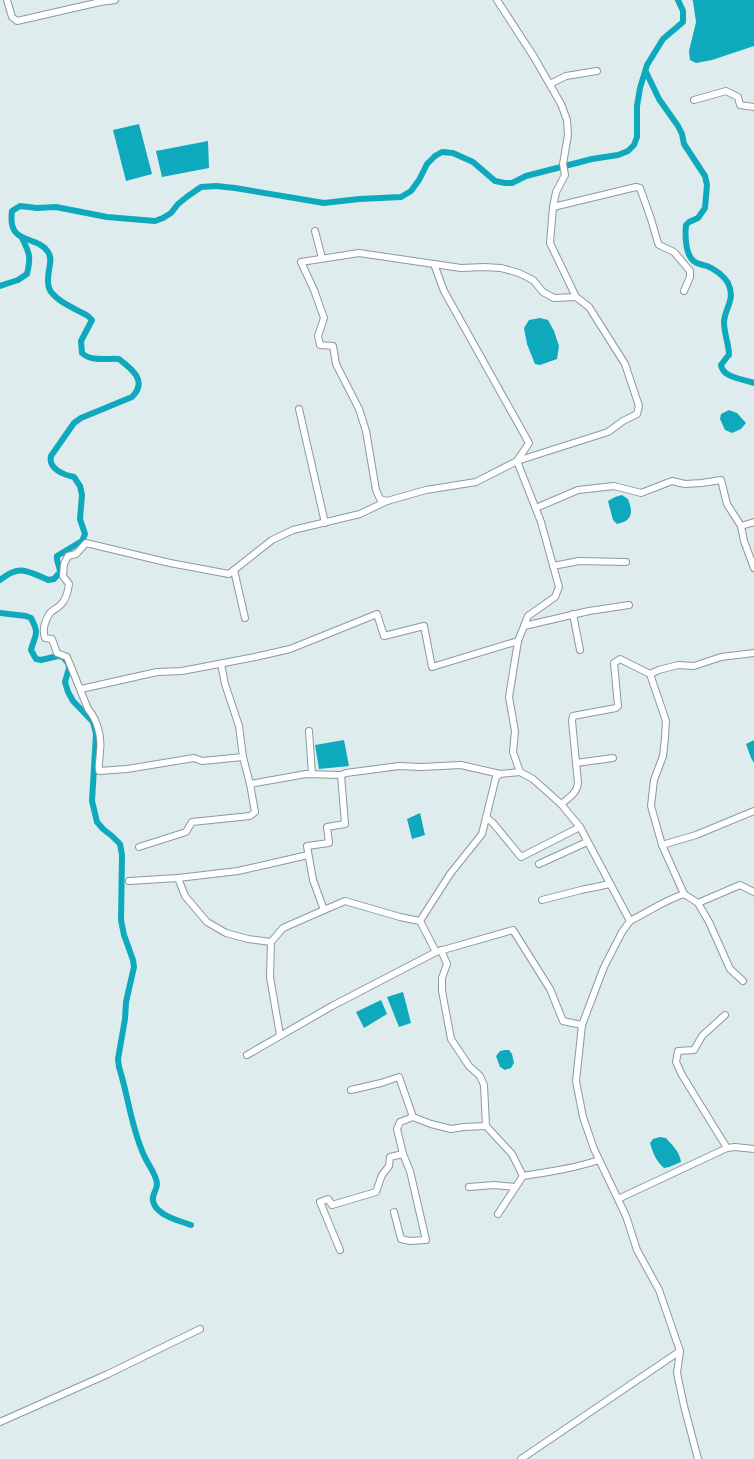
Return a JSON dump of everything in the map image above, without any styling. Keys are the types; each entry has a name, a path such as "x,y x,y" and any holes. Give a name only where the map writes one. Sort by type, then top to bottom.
{"street":[{"path":"7,0 12,17 16,21 115,0"},
{"path":"243,756 202,761 194,758 128,769 99,770 98,763 100,741 98,729 92,713 88,708 67,657 57,653 52,639 45,638 43,634 45,624 50,614 61,604 68,592 69,584 63,576 64,564 68,556 76,554 86,543 170,563 229,574 272,540 292,530 360,514 387,501 426,490 476,482 517,461 608,432 623,421 637,414 640,406 625,364 589,307 576,297 550,243 553,207 556,192 565,175 563,164 568,135 566,120 561,104 550,84 497,0"},
{"path":"550,84 566,76 597,71"},
{"path":"694,100 726,91 738,97 740,105 754,107"},
{"path":"553,207 636,186 640,188 652,219 659,245 674,252 690,271 690,277 684,291"},
{"path":"315,231 322,258"},
{"path":"387,501 380,499 376,490 362,416 336,364 333,346 320,345 318,336 324,318 314,290 301,262 359,253 461,268 484,267 519,273 533,280 543,292 554,298 576,297"},
{"path":"434,264 444,291 529,443 517,461"},
{"path":"299,409 325,523"},
{"path":"517,461 541,522 559,587 555,597 528,616 518,641 509,697 514,731 513,752 520,772"},
{"path":"536,508 578,490 614,486 641,493 672,481 686,484 721,480 727,504 741,526 744,541 754,568"},
{"path":"741,526 754,522"},
{"path":"553,566 579,561 626,562"},
{"path":"234,570 245,618"},
{"path":"524,626 573,614 629,605"},
{"path":"81,689 157,672 182,671 290,649 377,614 384,636 424,626 432,667 518,641"},
{"path":"573,614 580,650"},
{"path":"650,674 678,665 694,666 721,657 754,653"},
{"path":"561,804 577,789 578,783 572,721 573,716 616,708 618,706 614,663 620,659 650,674 666,721 663,756 654,780 651,806 662,845 684,894 698,903 709,922 730,969 743,981"},
{"path":"139,847 186,832 192,822 250,816 255,812 243,756 239,726 225,684 221,664"},
{"path":"309,731 312,774"},
{"path":"576,763 613,758"},
{"path":"250,784 306,774 341,775 398,766 421,767 461,765 500,774 520,772 533,779 561,804 580,827 630,921"},
{"path":"420,921 450,874 482,834 494,782 496,777 500,774"},
{"path":"324,910 314,880 307,846 329,843 327,827 345,824 341,775"},
{"path":"662,845 696,835 754,811"},
{"path":"486,817 493,823 521,857 580,827"},
{"path":"539,864 587,842"},
{"path":"129,881 178,878 238,871 308,855"},
{"path":"178,878 184,896 207,922 226,932 248,939 271,942"},
{"path":"542,900 610,884"},
{"path":"698,903 740,885 754,892"},
{"path":"684,894 673,897 651,911 630,921 622,932 604,967 582,1025 576,1081 583,1117 599,1160 626,1216 637,1250 658,1290 680,1351 678,1373 684,1406 698,1459"},
{"path":"280,1035 270,977 271,942 283,928 345,901 400,917 420,921 447,964 442,978 442,991 451,1039 469,1066 480,1076 484,1085 486,1126 508,1148 523,1176"},
{"path":"247,1055 332,1006 439,951 513,930 550,989 563,1021 582,1025"},
{"path":"725,1015 702,1036 694,1050 678,1051 676,1062 689,1089 727,1148"},
{"path":"351,1090 399,1077 413,1117"},
{"path":"394,1212 401,1239 410,1241 426,1240 410,1171 396,1130 400,1122 413,1117 431,1124 452,1129 486,1126"},
{"path":"618,1199 727,1148 736,1147 754,1149"},
{"path":"340,1250 320,1202 328,1199 332,1205 376,1192 382,1175 389,1166 390,1157 403,1154"},
{"path":"498,1214 523,1176 557,1171 599,1160"},
{"path":"469,1187 494,1185 515,1187"},
{"path":"0,1422 108,1374 200,1329"},
{"path":"521,1459 680,1351"}],"water":[{"path":"692,0 754,0 754,46 712,60 696,63 690,60 689,51 696,22"},
{"path":"139,124 152,174 126,181 113,130"},
{"path":"208,141 209,168 162,177 156,151"},
{"path":"540,318 548,320 554,331 559,346 557,359 540,365 535,364 527,344 524,328 529,320"},
{"path":"729,410 737,413 746,423 741,429 732,433 725,430 720,419 721,414"},
{"path":"622,495 628,499 631,512 626,521 617,524 613,520 608,501"},
{"path":"344,740 349,766 319,769 315,745"},
{"path":"754,740 754,763 746,744"},
{"path":"420,813 425,835 412,839 407,819"},
{"path":"403,992 411,1023 399,1027 387,997"},
{"path":"381,1000 387,1014 364,1028 356,1012"},
{"path":"509,1050 512,1054 514,1063 511,1068 505,1070 500,1067 496,1056 500,1051"},
{"path":"660,1137 666,1138 673,1146 679,1155 681,1162 664,1168 659,1163 650,1143 653,1139"}],"waterway":[{"path":"0,580 7,575 18,571 29,572 48,580 54,579 60,572 57,556 82,541 85,534 80,519 82,495 80,486 74,477 66,475 54,468 51,461 51,456 74,423 81,418 132,397 139,386 133,371 119,359 94,359 82,353 81,341 92,320 88,316 60,301 51,292 48,281 50,256 48,252 37,243 18,235 14,230 12,211 20,206 37,208 56,207 107,217 155,221 171,213 178,204 201,187 216,186 235,188 324,203 359,199 401,197 411,191 419,180 427,164 435,156 442,152 453,153 473,162 495,181 505,183 512,183 526,176 592,159 618,155 628,151 634,145 637,137 637,106 640,88 647,65 663,39 683,22 683,11 678,0"},
{"path":"646,72 659,99 678,126 682,134 684,144 705,176 707,185 705,208 698,218 686,225 686,240 687,250 692,259 696,263 710,267 719,273 726,280 730,289 731,299 724,322 729,355 721,365 725,373 754,383"},
{"path":"0,286 18,280 27,274 29,256 22,238"},
{"path":"0,613 31,618 36,631 31,650 36,659 41,660 58,656 63,657 68,663 69,668 65,682 68,692 73,701 93,722 96,734 92,801 97,822 120,844 122,855 121,920 134,967 126,1002 125,1019 118,1059 119,1067 139,1143 144,1157 157,1180 157,1187 153,1196 154,1204 160,1212 165,1215 191,1225"}]}
